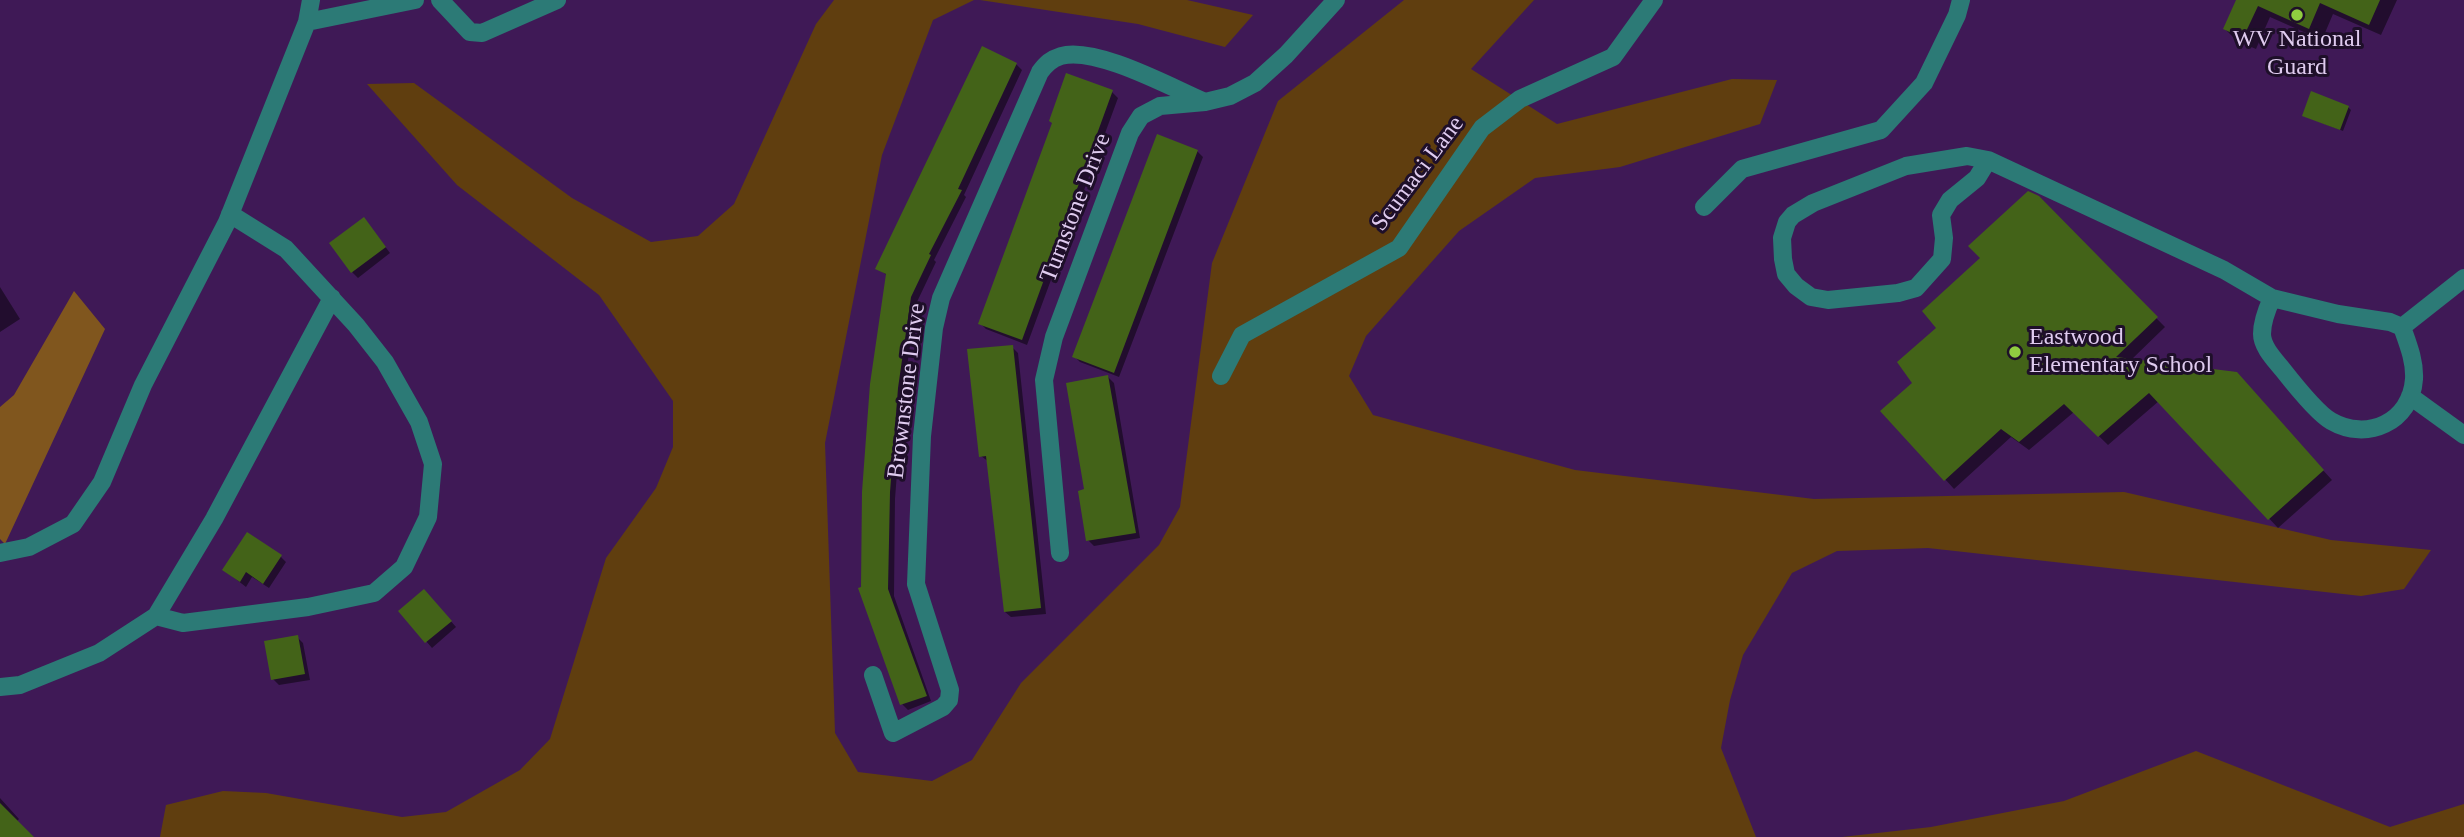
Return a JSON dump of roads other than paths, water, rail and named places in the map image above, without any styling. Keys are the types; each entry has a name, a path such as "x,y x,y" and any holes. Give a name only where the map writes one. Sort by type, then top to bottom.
{"street":[{"path":"0,552 29,547 73,524 102,482 143,385 230,214 307,22 311,0"},
{"path":"307,22 415,0"},
{"path":"440,0 470,32 482,33 557,0"},
{"name":"Turnstone Drive","path":"1060,553 1044,380 1054,337 1130,133 1142,116 1160,106 1205,102 1230,96 1255,83 1336,0"},
{"name":"Scumaci Lane","path":"1221,376 1242,335 1399,248 1482,128 1520,99 1613,57 1654,0"},
{"path":"1704,207 1742,170 1881,130 1924,83 1957,15 1961,0"},
{"name":"Brownstone Drive","path":"873,675 893,733 943,707 949,700 950,691 916,584 922,436 934,328 941,298 1040,72 1049,61 1063,55 1084,56 1112,62 1205,102"},
{"path":"1988,160 1977,178 1950,200 1941,215 1944,238 1942,259 1916,288 1898,293 1828,300 1811,297 1786,274 1783,238 1787,222 1793,215 1814,203 1906,166 1967,156 1988,160 2224,270 2272,298 2338,314 2390,322 2402,327"},
{"path":"156,616 183,623 308,607 374,593 404,567 428,517 433,464 419,422 385,362 286,249 230,214"},
{"path":"2402,327 2464,278"},
{"path":"0,687 20,685 99,653 156,616 214,519 331,298"},
{"path":"2272,298 2265,314 2261,336 2268,351 2329,420 2347,428 2378,428 2392,422 2402,411 2410,396 2414,368 2402,327"},
{"path":"2410,396 2464,435"}],"place":[{"name":"WV National Guard","path":"2297,15"},
{"name":"Eastwood Elementary School","path":"2015,352"}]}
